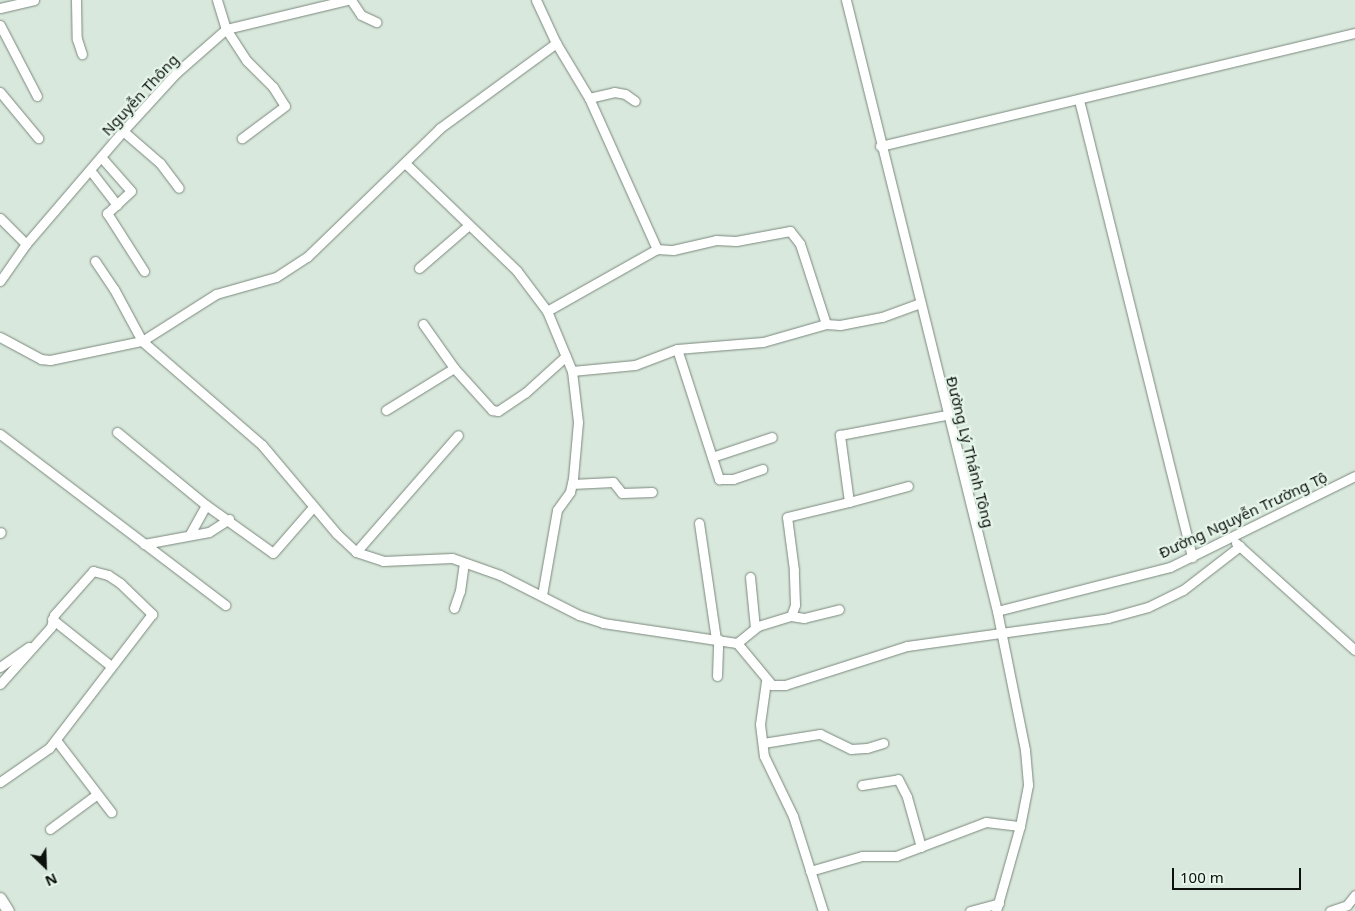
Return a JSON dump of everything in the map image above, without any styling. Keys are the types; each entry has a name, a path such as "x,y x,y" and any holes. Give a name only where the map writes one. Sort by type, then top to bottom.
{"main road":[{"path":"0,898 8,911"}],"street":[{"path":"0,8 34,0"},
{"path":"76,0 76,39 82,54"},
{"path":"217,0 226,29 247,61 274,87 285,106 242,138"},
{"name":"Nguyễn Thông","path":"0,280 26,244 123,131 176,73 226,29 347,0"},
{"path":"351,0 361,15 376,22"},
{"path":"536,0 556,43 589,98 657,249"},
{"name":"Đường Lý Thánh Tông","path":"846,0 946,415 997,611 1000,635 1025,750 1028,785 1020,826 998,907"},
{"path":"0,25 37,96"},
{"path":"880,146 1355,33"},
{"path":"0,337 41,359 50,360 142,341 216,294 276,277 307,257 406,164 440,128 556,43"},
{"path":"0,92 38,138"},
{"path":"589,98 614,92 625,94 636,102"},
{"path":"1079,100 1192,557"},
{"path":"123,131 160,163 179,188"},
{"path":"101,157 131,191 107,213 144,271"},
{"path":"406,164 518,271 547,311 572,372 578,422 572,484 557,510 542,595"},
{"path":"90,170 117,204"},
{"path":"0,218 26,244"},
{"path":"419,268 469,225"},
{"path":"547,311 657,249 673,250 716,240 736,242 790,231 800,244 826,324"},
{"path":"95,261 142,341 262,444 356,552 383,561 452,558 542,595 579,615 603,623 738,643 766,681 772,685 785,685 907,646 1000,635 1108,618 1148,607 1183,590 1240,546"},
{"path":"572,372 635,365 677,349 763,342 826,324 840,325 882,317 920,303"},
{"path":"422,324 454,368 492,410 498,411 525,393 566,356"},
{"path":"677,349 712,457 722,481 762,469"},
{"path":"386,410 454,368"},
{"path":"849,502 840,435 946,415"},
{"path":"117,432 206,504 273,553 314,506"},
{"path":"0,434 225,605"},
{"path":"356,552 458,434"},
{"path":"712,457 772,437"},
{"name":"Đường Nguyễn Trường Tộ","path":"997,611 1170,567 1355,476"},
{"path":"572,484 612,482 622,492 652,492"},
{"path":"791,616 795,605 794,570 787,516 908,486"},
{"path":"190,534 206,504"},
{"path":"144,544 219,528 229,519"},
{"path":"699,523 717,639 717,676"},
{"path":"1230,538 1355,650"},
{"path":"454,608 460,591 464,562"},
{"path":"0,684 42,638 51,627 52,619 93,571 108,575 152,614 49,748 0,782"},
{"path":"750,577 755,628"},
{"path":"738,643 755,628 791,616 804,618 839,609"},
{"path":"52,619 111,666"},
{"path":"0,667 42,638"},
{"path":"766,681 761,697 763,743 768,766 794,816 823,911"},
{"path":"763,743 820,734 851,749 867,748 883,743"},
{"path":"56,740 96,795 111,812"},
{"path":"862,785 898,779 907,797 921,847"},
{"path":"50,829 96,795"},
{"path":"810,871 862,856 896,856 986,822 1020,826"},
{"path":"1330,911 1347,905 1355,896"},
{"path":"970,911 998,907"}]}
